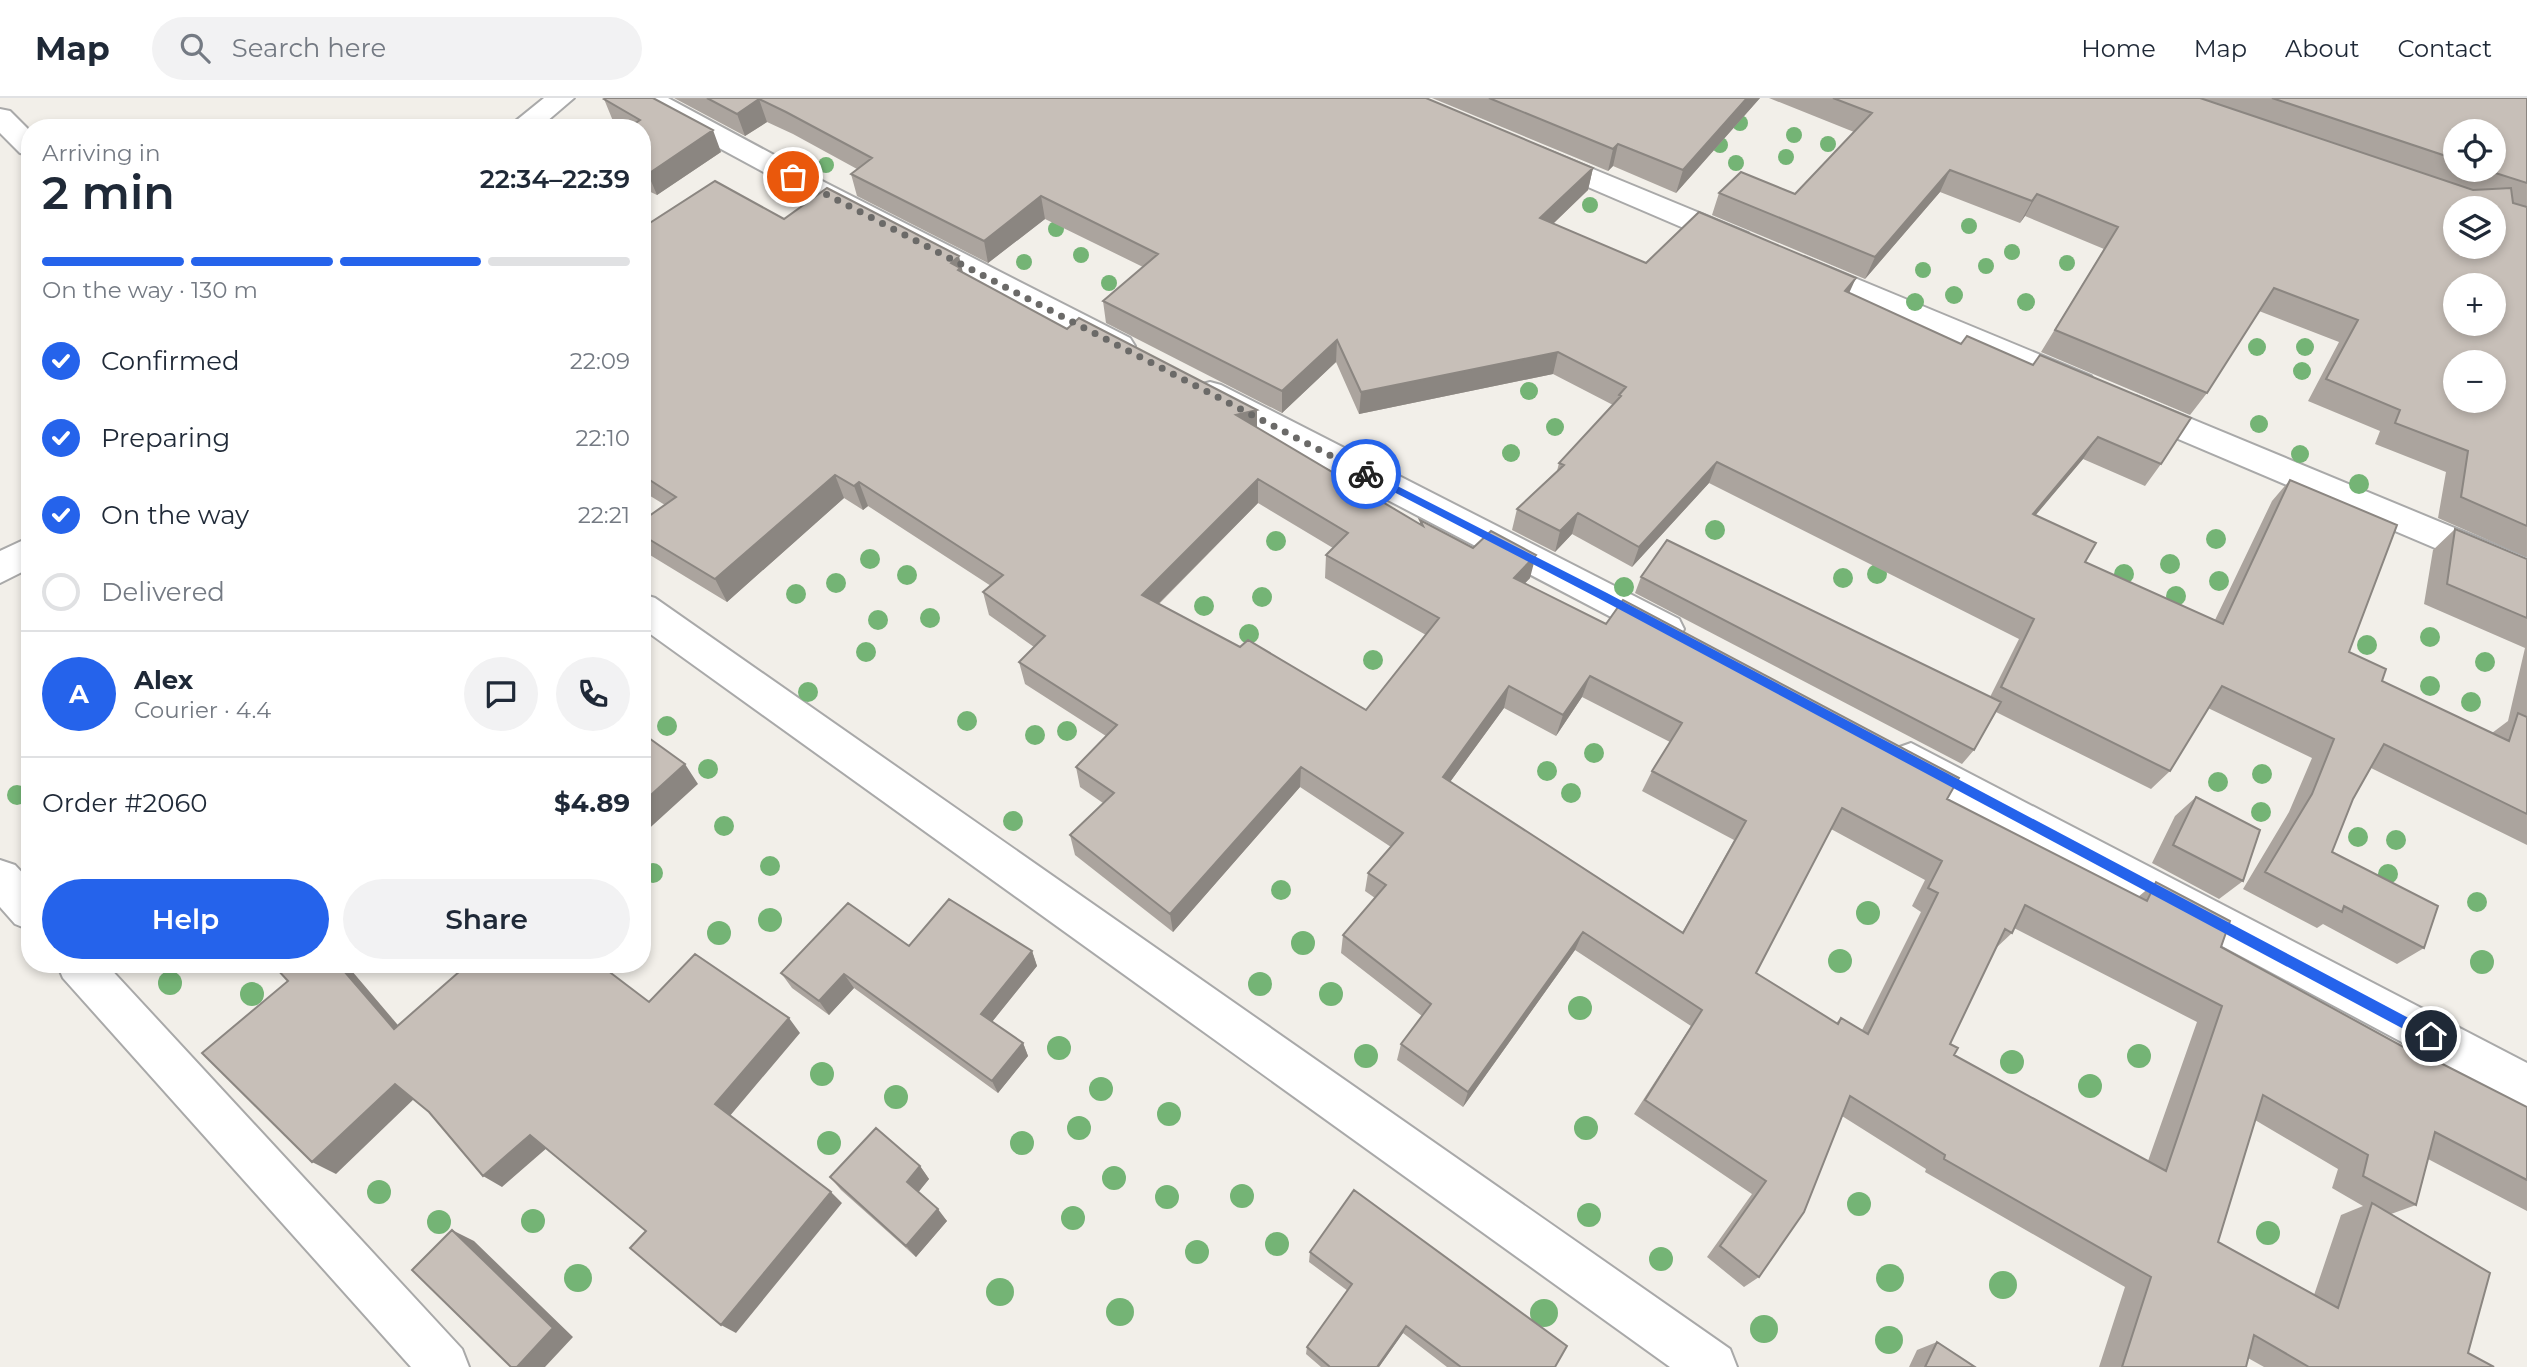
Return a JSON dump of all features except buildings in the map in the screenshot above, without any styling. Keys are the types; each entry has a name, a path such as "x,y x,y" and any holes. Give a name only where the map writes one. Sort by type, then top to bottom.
{"street":[{"path":"533,119 561,98"},
{"path":"648,98 816,189 1147,360"},
{"path":"0,117 21,138"},
{"path":"1517,146 2527,573"},
{"path":"1184,379 1689,641"},
{"path":"0,569 21,556"},
{"path":"651,614 1712,1367"},
{"path":"1884,746 2527,1087"},
{"path":"0,878 21,901"},
{"path":"86,973 444,1367"}],"way so far":[{"path":"793,177 1366,474"}],"route":[{"path":"1366,474 1603,596 2431,1036"}]}
